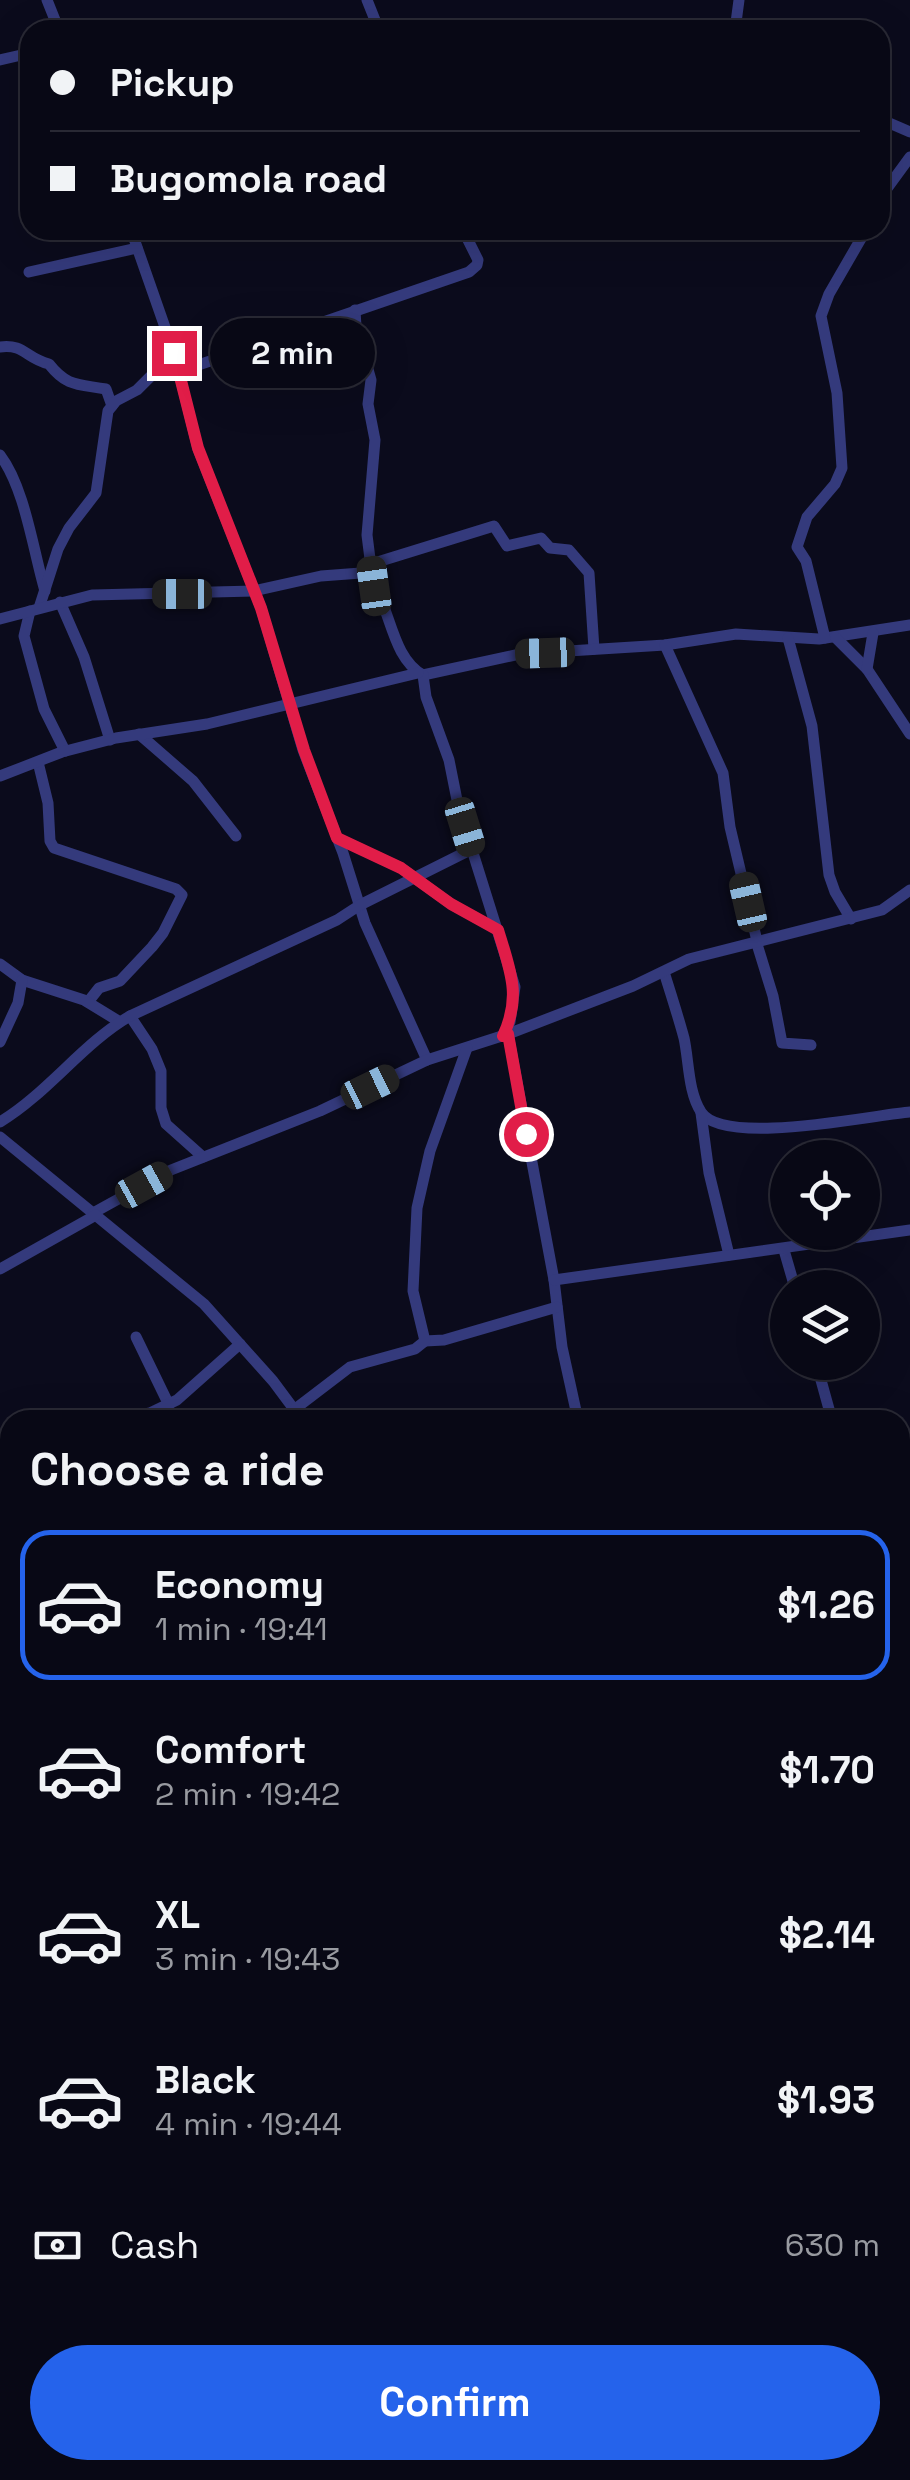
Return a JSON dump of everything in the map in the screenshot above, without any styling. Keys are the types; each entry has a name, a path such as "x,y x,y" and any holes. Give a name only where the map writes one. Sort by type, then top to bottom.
{"street":[{"path":"890,184 910,157"},
{"path":"134,240 174,353 198,448 254,591 360,905 426,1060"},
{"path":"178,372 474,269 478,260 468,240"},
{"path":"860,240 821,316 835,378 842,468 807,517 797,547 806,561 830,638 867,668 910,734"},
{"path":"29,272 137,248"},
{"path":"355,310 371,380 368,404 374,430 367,536 374,586 393,638 420,674 515,987 506,1035 576,1410"},
{"path":"0,347 16,347 32,360 49,364 62,380 106,389 112,406"},
{"path":"65,751 44,709 24,636 45,591 61,542 96,493 107,416 112,406 137,390 174,353"},
{"path":"0,456 12,470 20,489 45,591"},
{"path":"371,564 494,526 508,546 541,538 550,548 570,551 589,573 594,650"},
{"path":"0,618 60,602 120,594 254,591 321,576 356,573 374,586"},
{"path":"60,602 84,656 110,740"},
{"path":"0,776 65,751 110,740 208,724 505,656 665,644 736,634 830,638 910,625"},
{"path":"867,668 872,633"},
{"path":"788,638 812,726 829,876 851,919"},
{"path":"665,644 723,773 730,827 782,1043 812,1045"},
{"path":"139,734 193,782 236,836"},
{"path":"38,762 54,848 176,889 182,895 164,933 152,947 118,982 99,988 88,1002"},
{"path":"337,838 415,877 451,904 498,930"},
{"path":"0,1122 22,1108 125,1019 314,931 472,850"},
{"path":"0,1269 171,1170 320,1110 426,1060 506,1035 721,949 891,906 910,890"},
{"path":"0,964 22,980 125,1019 152,1049 160,1071 166,1124 203,1157"},
{"path":"664,972 701,1113 703,1142 729,1256"},
{"path":"0,1042 18,1003 22,980"},
{"path":"425,1341 414,1291 416,1208 430,1150 467,1048"},
{"path":"701,1113 717,1125 734,1128 836,1125 910,1112"},
{"path":"0,1137 204,1304 294,1410"},
{"path":"880,1235 910,1230"},
{"path":"554,1280 784,1250 790,1270"},
{"path":"303,1410 350,1367 414,1349 425,1341 444,1340 557,1306"},
{"path":"136,1338 169,1405"},
{"path":"156,1410 169,1405 240,1344"},
{"path":"821,1380 829,1410"}],"route":[{"path":"174,353 190,425 261,608 304,750 337,838 401,868 451,904 498,930 515,987 510,1022 503,1036 508,1034 526,1134"}]}
